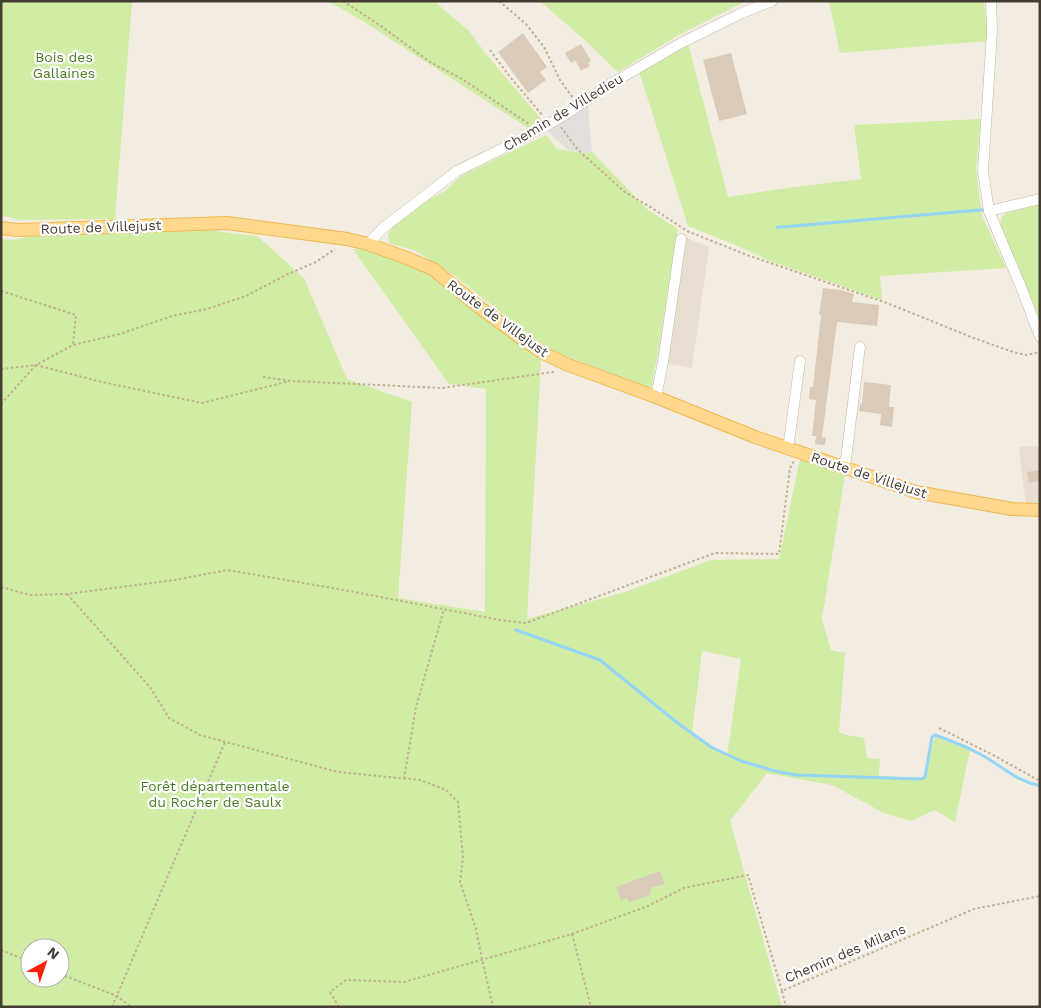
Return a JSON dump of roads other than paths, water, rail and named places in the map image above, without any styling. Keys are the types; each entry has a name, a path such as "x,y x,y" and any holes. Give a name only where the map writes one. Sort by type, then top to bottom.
{"main road":[{"name":"Route de Villejust","path":"1,228 17,230 227,223 368,244 433,270 478,307 528,343 566,364 656,397 755,437 916,492 1012,509 1040,510"}],"street":[{"name":"Chemin de Villedieu","path":"368,244 383,228 457,171 539,130 680,43 772,1"},
{"path":"991,1 992,31 983,171 989,211 1040,337"},
{"path":"989,211 1040,199"},
{"path":"656,397 681,239"},
{"path":"845,467 860,347"},
{"path":"794,450 800,361"}],"water":[{"path":"986,208 986,211 776,229 776,226"}],"waterway":[{"path":"516,630 600,660 675,721 711,747 741,761 796,775 921,779 925,777 932,737 935,735 973,750 1015,776 1040,786"}],"park label":[{"name":"Bois des Gallaines","path":"64,66"},
{"name":"Forêt départementale du Rocher de Saulx","path":"215,794"}]}
